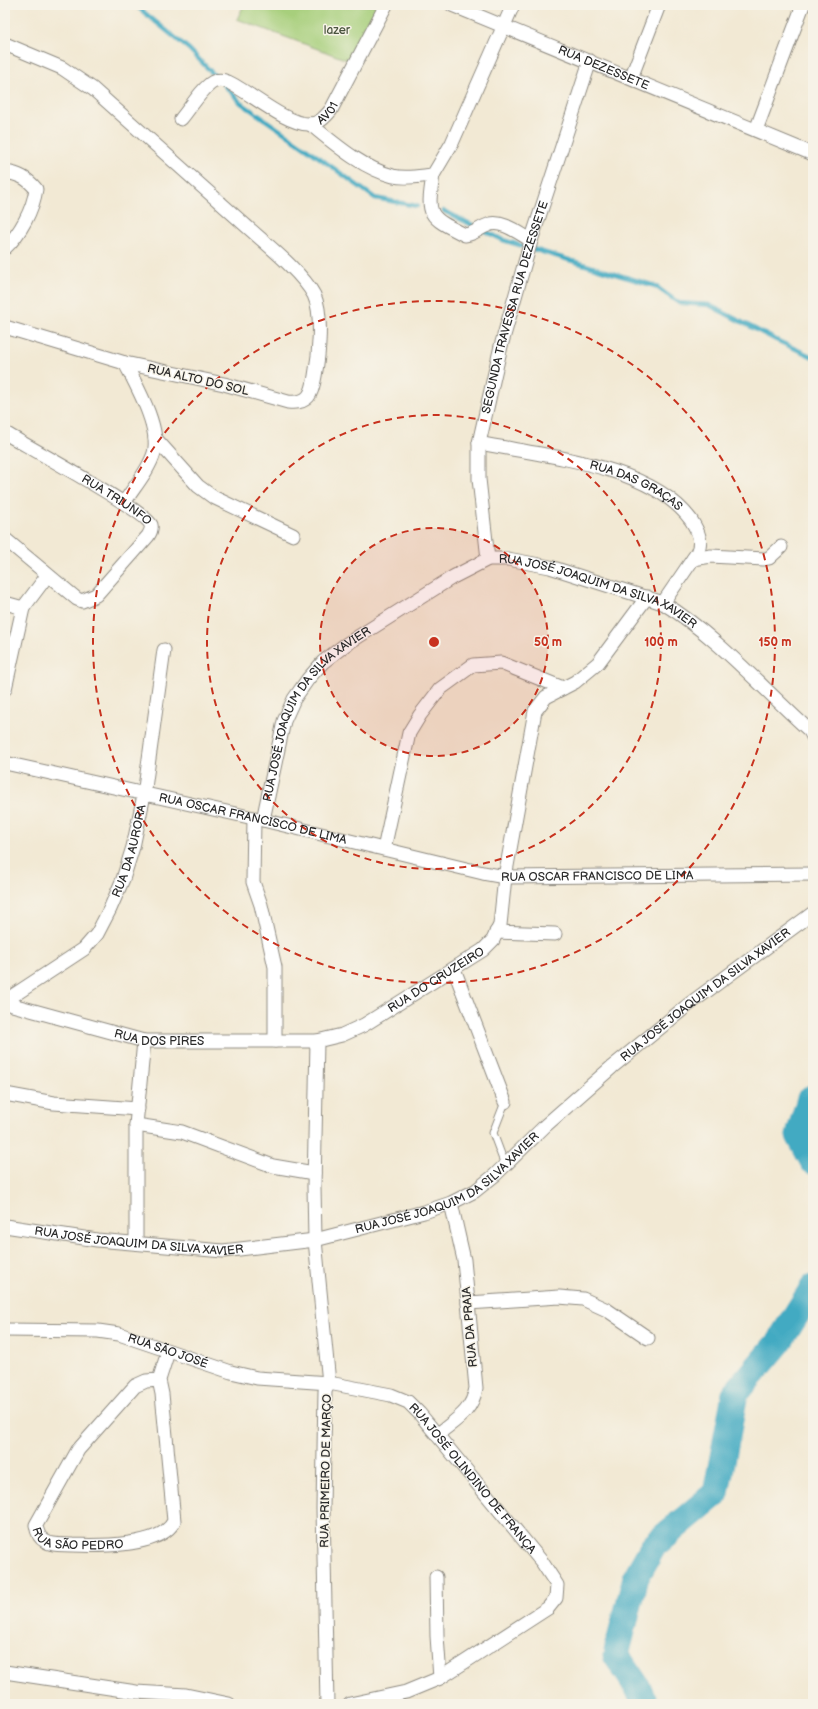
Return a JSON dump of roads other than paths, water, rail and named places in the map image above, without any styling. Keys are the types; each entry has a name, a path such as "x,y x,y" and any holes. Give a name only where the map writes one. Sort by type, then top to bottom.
{"street":[{"name":"AV01","path":"181,119 217,81 227,81 259,102 299,123 310,124 322,120 331,110 386,5"},
{"name":"RUA DEZESSETE","path":"452,5 813,154"},
{"path":"513,5 452,143 434,175 429,204 435,217 443,224 465,235 490,224 499,224 531,241"},
{"path":"631,78 659,5"},
{"path":"756,130 803,5"},
{"name":"RUA ALTO DO SOL","path":"5,44 62,68 93,89 281,257 314,295 319,314 316,370 312,392 307,398 298,403 288,402 224,384 125,363 5,327"},
{"name":"SEGUNDA TRAVESSA RUA DEZESSETE","path":"488,559 479,479 479,443 501,346 526,258 590,61"},
{"path":"310,124 335,144 378,171 395,176 415,177 434,175"},
{"path":"5,172 28,179 36,189 34,202 13,240 5,248"},
{"path":"124,503 151,462 155,451 155,438 151,422 125,363"},
{"name":"RUA TRIUNFO","path":"5,433 124,503 147,520 151,525 151,531 148,536 96,595 82,601 77,599 48,576"},
{"path":"155,438 198,486 213,496 293,535"},
{"name":"RUA DAS GRAÇAS","path":"479,443 619,472 656,490 684,511 696,528 701,546 662,603"},
{"path":"5,539 48,576 23,608 5,689"},
{"path":"693,559 711,556 764,559 781,548"},
{"name":"RUA JOSÉ JOAQUIM DA SILVA XAVIER","path":"275,1041 275,967 261,905 254,882 259,819 284,721 294,699 323,662 375,625 453,577 488,559 508,559 550,567 662,603 675,611 715,643 812,733"},
{"name":"RUA DO CRUZEIRO","path":"317,1041 342,1035 364,1025 483,950 493,940 500,925 506,877 535,711 546,697 580,678 598,663 647,597"},
{"path":"5,603 23,608"},
{"name":"RUA DA AURORA","path":"5,1002 84,949 97,934 123,879 133,847 144,795 164,650"},
{"path":"384,849 409,733 420,715 440,689 473,665 501,663 563,688"},
{"name":"RUA OSCAR FRANCISCO DE LIMA","path":"5,762 144,795 259,819 506,877 813,874"},
{"name":"RUA JOSÉ JOAQUIM DA SILVA XAVIER","path":"5,1226 97,1240 223,1251 315,1240 424,1212 452,1203 475,1190 505,1165 546,1125 618,1062 688,1005 813,913"},
{"path":"496,932 555,934"},
{"path":"454,969 505,1102"},
{"name":"RUA DOS PIRES","path":"5,1002 144,1041 317,1041"},
{"path":"136,1243 136,1125 144,1041"},
{"name":"RUA PRIMEIRO DE MARÇO","path":"317,1041 314,1173 315,1240 330,1383 325,1391 323,1508 327,1704"},
{"path":"5,1094 54,1103 138,1109"},
{"path":"136,1125 182,1132 267,1164 314,1173"},
{"name":"RUA DA PRAIA","path":"437,1435 462,1415 474,1400 476,1388 462,1243 452,1203"},
{"path":"468,1303 559,1297 583,1299 607,1310 648,1338"},
{"name":"RUA SÃO JOSÉ","path":"5,1330 98,1331 119,1334 168,1352 231,1372 257,1378 330,1383"},
{"name":"RUA SÃO PEDRO","path":"159,1380 146,1380 135,1386 78,1450 36,1526 38,1534 45,1541 56,1544 100,1546 130,1543 162,1534 171,1528 174,1521 162,1394 159,1380 168,1352"},
{"name":"RUA JOSÉ OLINDINO DE FRANÇA","path":"330,1383 391,1395 408,1402 542,1562 557,1585 556,1598 548,1608 440,1678 406,1692 350,1704"},
{"path":"436,1577 437,1636 440,1678"},
{"path":"5,1672 136,1692 186,1695 229,1704"}],"lane":[{"path":"505,1102 493,1133 505,1165"}],"waterway":[{"path":"135,5 189,49 217,78"},
{"path":"225,86 241,103 375,198 417,206"},
{"path":"444,211 503,240 655,286 679,303 709,305 776,340 813,357"},
{"path":"813,1098 810,1099 799,1135 813,1161"},
{"path":"645,1704 638,1688 616,1655 636,1577 654,1545 716,1493 735,1394 779,1342 813,1288"}],"park label":[{"name":"lazer","path":"337,30"}]}
